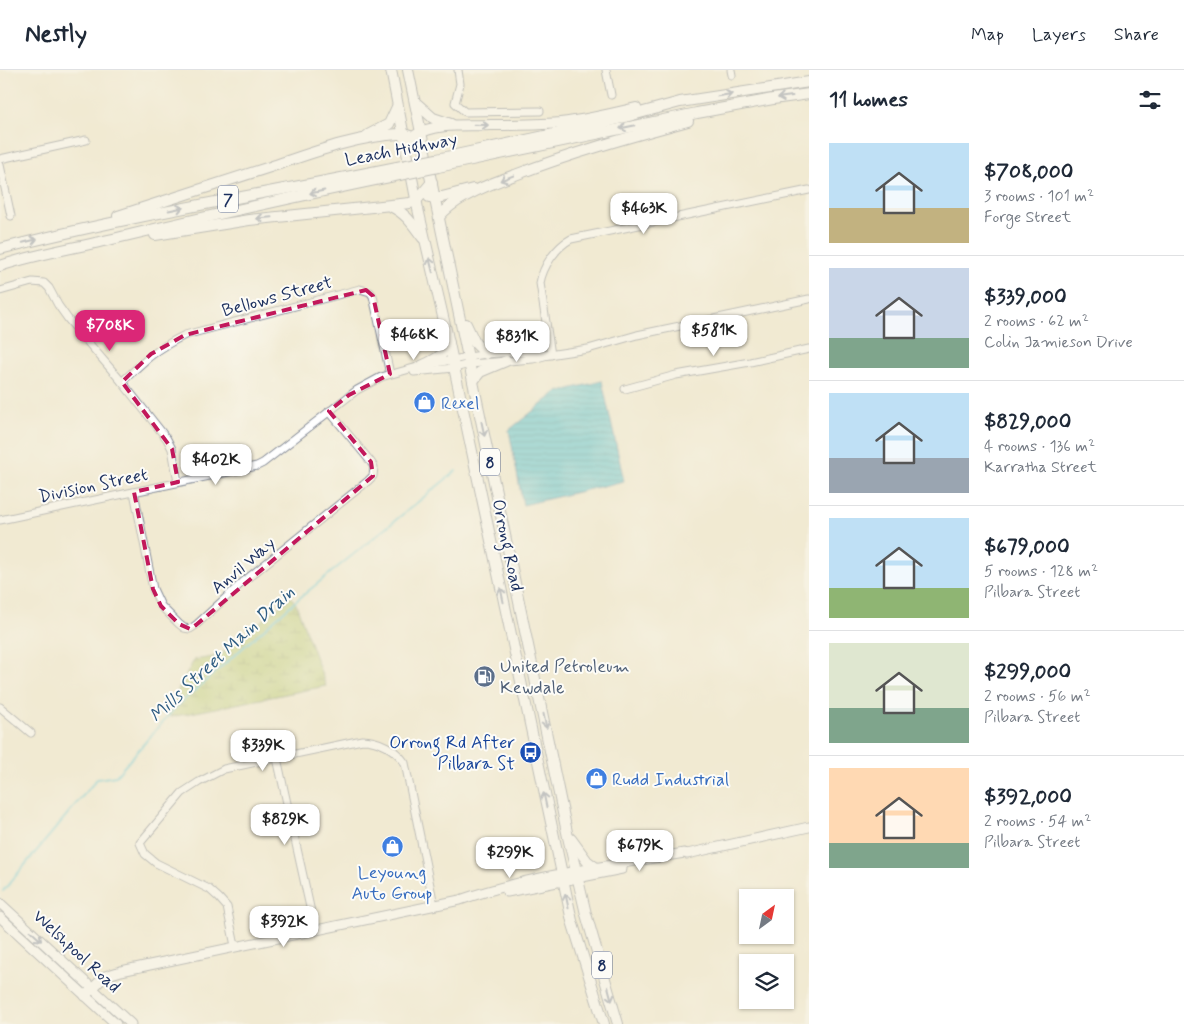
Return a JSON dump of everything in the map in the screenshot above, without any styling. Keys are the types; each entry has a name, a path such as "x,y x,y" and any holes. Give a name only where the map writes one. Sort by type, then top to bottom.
{"highway":[{"name":"Orrong Road","path":"391,70 398,107 412,135 425,150 568,837 586,914 618,1024"},
{"name":"Orrong Road","path":"408,70 415,101 412,135"},
{"name":"Leach Highway","path":"437,163 615,120 680,102 809,82"},
{"name":"Leach Highway","path":"0,249 60,234 183,208 398,171 761,101 809,94"},
{"path":"415,101 433,118 456,125"},
{"path":"439,217 446,209 486,186 548,162 761,101"},
{"path":"60,234 199,191 321,148 360,139 412,135 456,125 561,123 642,107 680,102"},
{"path":"360,139 389,124 398,107"},
{"path":"412,135 407,154 413,184 420,197"},
{"name":"Leach Highway","path":"26,258 85,246 398,171"},
{"path":"420,197 432,182"},
{"path":"85,246 249,220 390,206 420,197 435,197 486,186"},
{"name":"Orrong Road","path":"420,197 425,240 449,343 562,878 572,922 604,1024"},
{"path":"390,206 407,216 425,240"},
{"name":"7","path":"0,262 26,258"},
{"name":"7","path":"0,266 26,258"},
{"path":"455,298 470,334 479,348 486,354"},
{"path":"419,367 437,358 445,351 449,343"},
{"path":"473,381 480,372 506,361"},
{"path":"568,837 587,861 595,867"}],"main road":[{"path":"85,996 100,980 110,974 235,946 476,898 562,878 684,856 809,827"},
{"path":"577,875 595,867 684,852 687,854"},
{"name":"Welshpool Road","path":"0,903 131,1024"},
{"name":"Welshpool Road","path":"0,917 116,1024"}],"street":[{"path":"458,70 460,84 455,103 465,112 540,111"},
{"path":"606,70 611,95"},
{"path":"0,159 86,140"},
{"path":"0,164 11,216"},
{"path":"549,355 540,283 543,271 566,242 571,239 809,190"},
{"path":"0,292 32,282 44,283 49,288 68,319 122,382 167,439 172,449 178,482"},
{"name":"Bellows Street","path":"122,382 151,354 185,336 360,289 370,292 373,296 390,374"},
{"path":"469,360 506,361 533,359 588,349 638,335 809,299"},
{"path":"625,389 676,375 809,349"},
{"path":"453,364 486,354 533,352 549,355"},
{"name":"Division Street","path":"400,372 419,367 453,364"},
{"name":"Division Street","path":"0,520 257,466 356,390 390,374 453,364"},
{"name":"Anvil Way","path":"134,492 153,589 161,606 184,628 190,629 243,582 338,506 372,476 374,467 371,462 329,412"},
{"path":"0,707 31,733"},
{"path":"235,946 227,907 219,898 209,889 156,862 145,854 140,843 182,794 199,782 224,769 362,740 372,740 401,756 405,763 434,905"},
{"path":"277,758 315,930"}],"highlighted area":[{"path":"366,290 373,296 390,374 349,395 329,411 371,462 373,476 196,625 190,629 179,624 161,606 153,589 134,492 178,482 172,449 122,382 151,354 185,335"}],"green space":[{"path":"291,597 296,604 326,686 171,717 166,713 194,660 219,656"}],"water":[{"path":"602,381 624,481 523,505 509,430 557,392"}],"waterway":[{"name":"Mills Street Main Drain","path":"3,891 97,779 116,776 174,709 291,605 456,471"}],"place":[{"name":"Rexel","path":"425,403"},
{"name":"United Petroleum Kewdale","path":"484,676"},
{"name":"Orrong Rd After Pilbara St","path":"531,752"},
{"name":"Rudd Industrial","path":"596,779"},
{"name":"Leyoung Auto Group","path":"392,847"}]}
